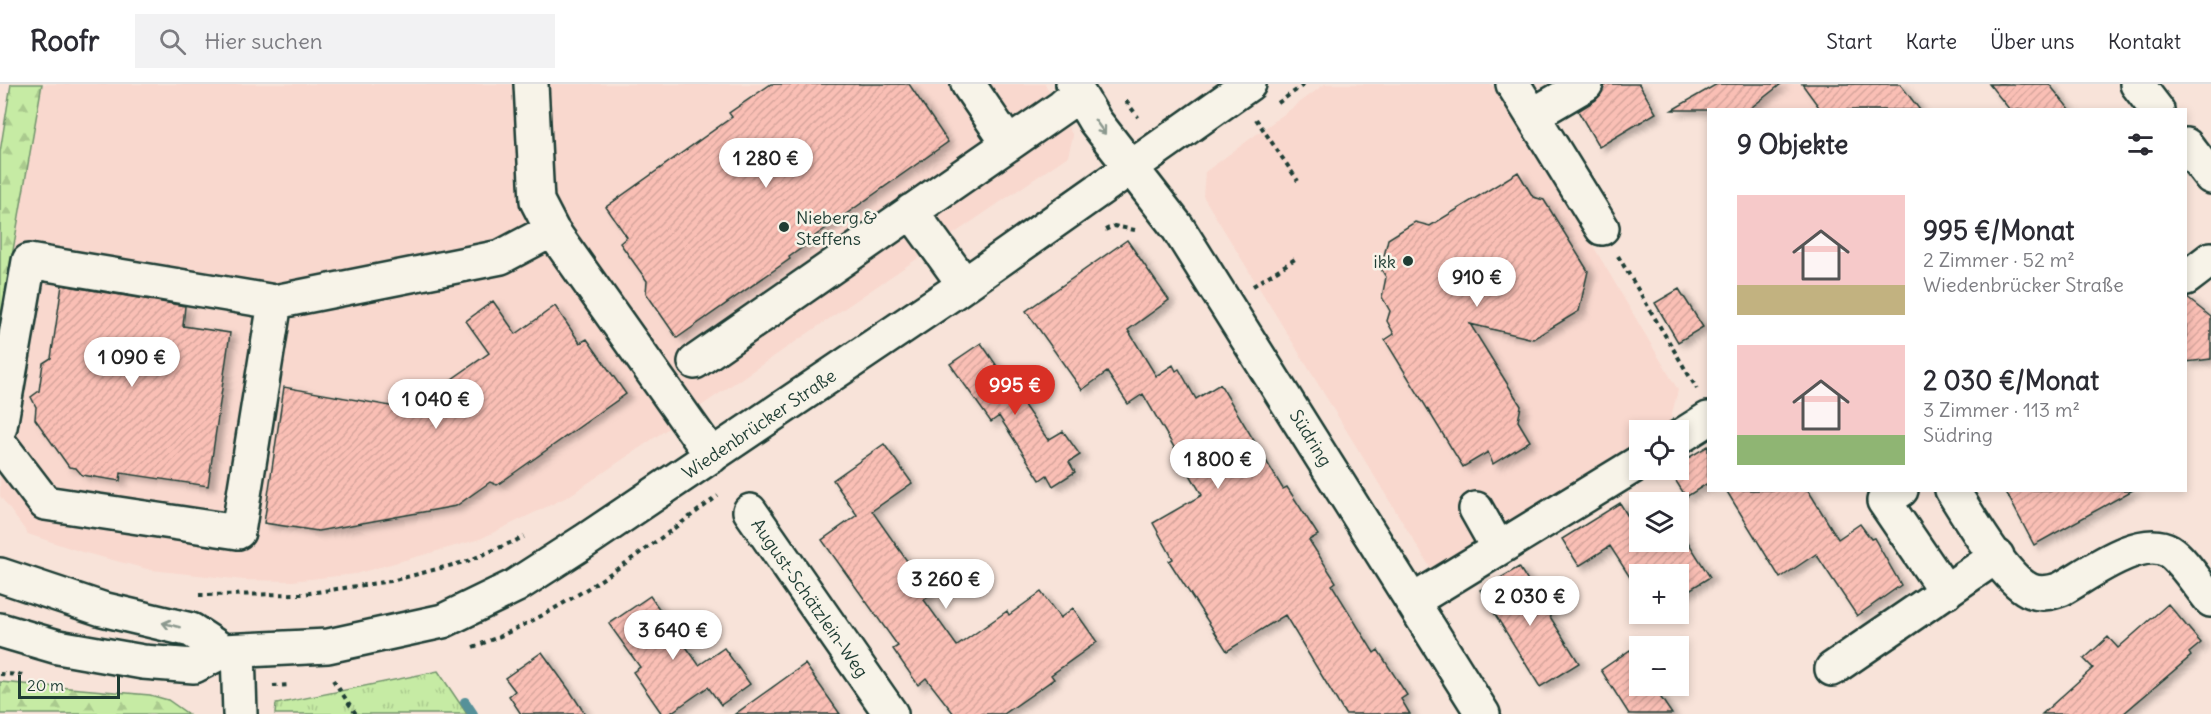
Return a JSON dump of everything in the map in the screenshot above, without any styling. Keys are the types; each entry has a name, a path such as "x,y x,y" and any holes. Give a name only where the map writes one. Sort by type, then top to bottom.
{"street":[{"path":"531,84 537,201 552,230 712,456"},
{"path":"968,84 1008,143"},
{"name":"Wiedenbrücker Straße","path":"0,630 58,647 143,662 194,666 231,651 339,645 443,621 515,586 712,456 964,284 1249,84"},
{"path":"1513,84 1602,228"},
{"path":"1533,116 1586,84"},
{"path":"2137,84 2155,108"},
{"path":"695,362 1008,143 1075,89"},
{"name":"Südring","path":"1075,89 1131,168 1178,228 1483,714"},
{"path":"2187,146 2211,177"},
{"path":"911,211 964,284"},
{"path":"0,427 29,261 275,302 501,257 552,230"},
{"path":"2187,277 2211,259"},
{"path":"0,444 45,503 238,532 275,302"},
{"path":"1689,427 1706,409"},
{"path":"1413,601 1629,469"},
{"path":"1898,492 1884,501 1946,592"},
{"path":"1953,492 2019,584 2032,591 2048,594 2138,547 2156,545 2171,552 2211,600"},
{"path":"1476,510 1498,548"},
{"name":"August-Schätzlein-Weg","path":"750,511 891,714"},
{"path":"1832,669 1997,556"},
{"path":"0,575 102,609 191,630 231,651 240,714"},
{"path":"0,648 58,647"}],"path":[{"path":"1255,119 1298,181"},
{"path":"1096,234 1114,226 1136,230"},
{"path":"1602,228 1706,409"},
{"path":"1245,291 1295,259"},
{"path":"187,593 303,594 391,581 468,561 529,535"},
{"path":"333,680 356,714"}],"shaded area":[{"path":"42,84 1045,84 1073,136 1068,156 569,496 480,539 355,574 292,581 244,580 151,570 82,552 28,534 0,496 0,325"},
{"path":"1325,84 1490,84 1503,93 1678,390 1670,420 1629,420 1629,449 1433,572 1203,196 1205,172"},
{"path":"1716,84 1872,84 1840,108 1730,108"}],"green space":[{"path":"11,84 42,84 0,325 0,152"},
{"path":"438,671 467,714 275,714 276,704"},
{"path":"0,682 150,695 168,700 188,714 0,714"}],"building":[{"path":"771,84 909,84 948,142 815,236 816,238 789,257 790,259 677,338 646,293 647,281 620,243 627,237 606,207 732,117 729,113"},
{"path":"1606,84 1639,84 1656,113 1599,147 1578,111 1596,100"},
{"path":"1717,84 1781,84 1751,108 1672,110"},
{"path":"1802,84 1900,84 1918,108 1820,108"},
{"path":"1989,84 2049,84 2068,108 2008,108"},
{"path":"1518,172 1533,197 1544,200 1588,271 1579,311 1533,339 1470,324 1521,406 1518,421 1530,441 1493,464 1488,452 1463,467 1385,340 1394,334 1387,321 1390,311 1382,297 1386,277 1381,269 1388,239 1415,222 1430,226"},
{"path":"1127,240 1169,300 1128,330 1156,376 1173,365 1176,371 1179,369 1196,399 1220,384 1283,489 1287,487 1318,535 1309,540 1336,582 1332,585 1374,653 1378,650 1407,695 1401,699 1410,714 1345,714 1285,615 1227,651 1169,561 1173,559 1153,523 1202,495 1143,394 1128,404 1107,372 1082,390 1026,311"},
{"path":"62,285 185,306 183,326 230,333 208,486 121,473 120,481 82,475 76,468 69,467 35,419 36,407 31,397 39,391 43,363 51,358"},
{"path":"1679,289 1703,327 1678,342 1655,303"},
{"path":"2187,298 2211,317 2211,359 2187,362"},
{"path":"493,301 516,334 555,306 580,343 587,339 626,394 497,485 490,482 456,506 318,531 264,523 284,387 396,407 434,381 439,388 489,353 466,321"},
{"path":"981,343 1048,440 1063,431 1080,455 1069,462 1075,472 1053,486 1047,475 1040,480 999,416 991,422 950,364"},
{"path":"884,444 912,483 872,511 931,595 924,600 957,646 1007,611 1009,615 1041,592 1060,618 1073,608 1097,642 1051,675 1054,679 1004,714 954,714 926,678 918,685 893,649 898,646 822,540 857,515 833,480"},
{"path":"1707,447 1707,484 1689,495 1689,492 1683,492 1675,480 1689,480 1689,457"},
{"path":"1727,492 1809,492 1838,539 1860,524 1871,539 1874,538 1901,585 1857,616 1816,554 1780,578"},
{"path":"2006,492 2129,492 2034,545"},
{"path":"1620,503 1629,518 1629,552 1689,552 1689,544 1710,577 1689,590 1689,564 1629,564 1629,576 1610,546 1579,566 1562,539"},
{"path":"1519,567 1579,663 1540,687 1480,590"},
{"path":"650,596 699,665 724,648 750,684 721,705 708,687 669,714 662,714 633,672 640,667 609,624"},
{"path":"2168,604 2201,643 2189,653 2191,656 2123,714 2042,714 2093,668 2084,659 2108,637 2118,648"},
{"path":"1629,651 1629,696 1660,696 1672,714 1629,714 1601,670"},
{"path":"542,652 585,714 521,714 509,696 515,691 505,678"},
{"path":"805,664 840,714 735,714"}],"waterway":[{"path":"465,702 473,714"}],"place":[{"name":"Nieberg & Steffens","path":"784,227"},
{"name":"ikk","path":"1408,261"}]}
